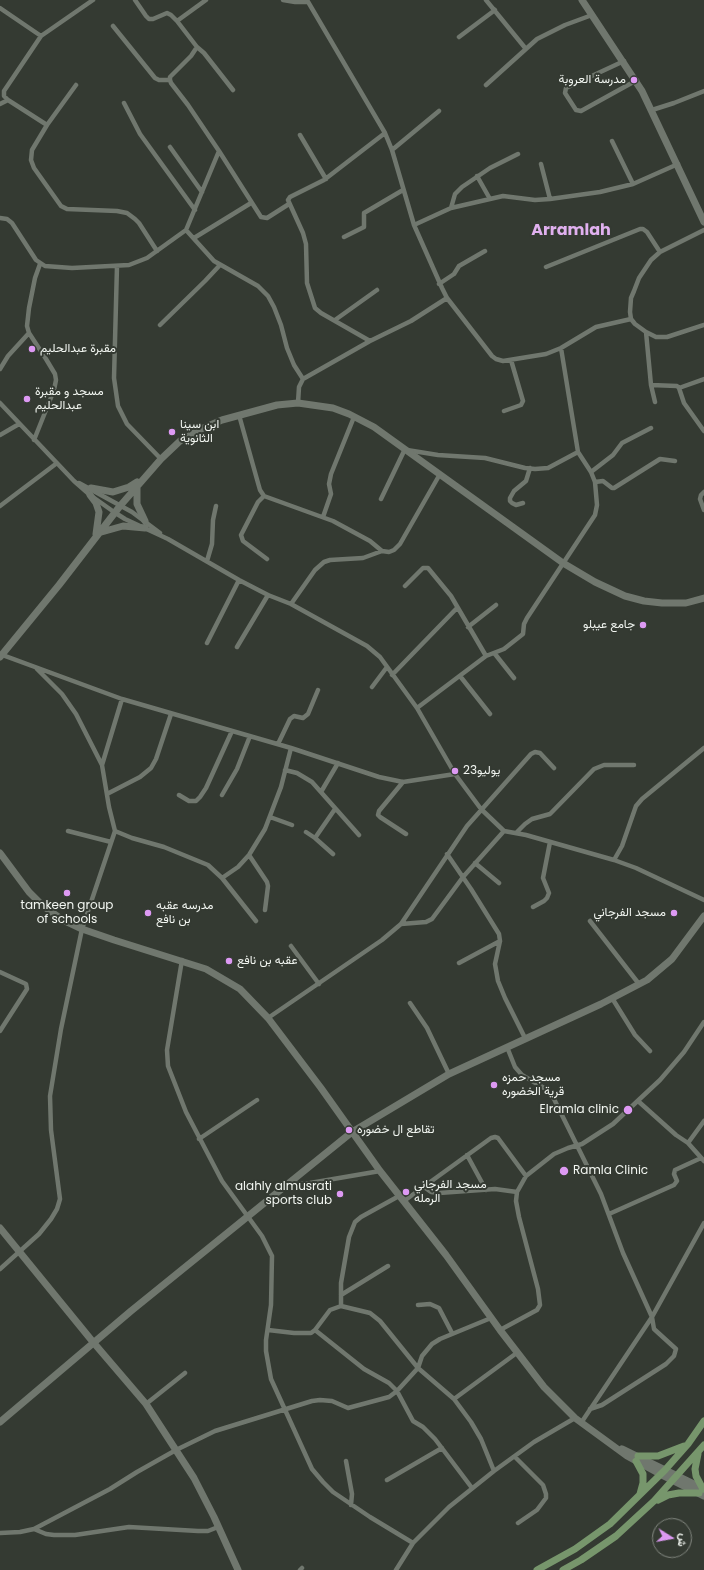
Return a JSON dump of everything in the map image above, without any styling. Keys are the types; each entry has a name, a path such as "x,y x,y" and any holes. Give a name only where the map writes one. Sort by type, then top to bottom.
{"main road":[{"path":"537,1570 574,1549 604,1528 662,1472 688,1444 704,1421"},
{"path":"639,1495 643,1483 643,1474 637,1458 658,1456 688,1444"},
{"path":"563,1570 581,1560 616,1536 654,1501 704,1445"},
{"path":"654,1501 668,1495 702,1492 695,1469 699,1451"}],"street":[{"path":"47,125 8,100 4,96 4,91 40,36 93,0"},
{"path":"135,0 149,18 154,19 167,13 171,15 197,47 204,53 233,90"},
{"path":"177,21 206,0"},
{"path":"283,0 295,2 308,1 385,133 392,150 414,225 447,298 492,356 503,361 546,354 561,348 596,327 631,319"},
{"path":"486,0 526,49"},
{"path":"582,0 636,80 678,164 704,222"},
{"path":"0,8 40,36"},
{"path":"459,37 495,10"},
{"path":"486,85 545,34 592,14"},
{"path":"113,26 155,78 159,80 170,80"},
{"path":"170,80 170,77 191,56 197,47"},
{"path":"624,61 566,88 565,93 576,110 581,111 636,80"},
{"path":"170,80 263,218 267,218 289,204"},
{"path":"76,85 35,144 32,150 31,160 37,172 58,203 67,209 117,211 127,213 135,219 157,251"},
{"path":"652,110 704,91"},
{"path":"0,104 8,100"},
{"path":"124,103 140,134 195,210"},
{"path":"392,150 439,111"},
{"path":"370,341 318,311 313,302 307,283 306,244 303,233 289,204 289,198 326,179 385,133"},
{"path":"300,135 326,179"},
{"path":"612,141 633,184"},
{"path":"170,147 202,192"},
{"path":"0,218 7,219 12,223 36,260 45,266 72,268 117,266 138,262 157,251 186,230 219,151"},
{"path":"451,208 457,191 477,176 518,154"},
{"path":"541,164 550,199"},
{"path":"414,225 451,208 503,196 535,200 550,199 580,196 633,184 678,164"},
{"path":"477,176 490,199"},
{"path":"344,237 364,227 364,213 403,190"},
{"path":"194,238 251,202"},
{"path":"546,267 640,229 647,232 660,252"},
{"path":"186,230 209,256 220,265 258,286 268,296 274,307 294,366 303,379"},
{"path":"704,230 660,252 644,270 634,290 630,305 631,319 646,332 656,337 667,337 704,325"},
{"path":"440,284 453,276 461,265 485,251"},
{"path":"34,440 54,390 56,380 55,374 29,333 27,318 35,278 40,264"},
{"path":"160,325 220,265"},
{"path":"117,266 114,378 118,406 127,424 161,459"},
{"path":"334,320 376,290"},
{"path":"298,403 299,387 303,379 370,341 411,321 447,298"},
{"path":"646,332 651,385 655,402"},
{"path":"0,369 8,356 29,333"},
{"path":"417,708 486,656 495,654 504,649 523,634 524,624 595,516 597,505 595,482 591,472 578,452 561,348"},
{"path":"504,411 521,405 523,401 511,360"},
{"path":"679,388 704,379"},
{"path":"651,385 674,385 679,388 684,403 704,431"},
{"path":"0,403 74,481 114,512 145,525"},
{"path":"455,774 403,782 379,777 278,744 122,699 1,655 114,512 161,459 180,442 201,429 240,415 277,405 298,403 333,408 374,428 406,449 563,563 595,582 625,596 662,603 686,603 704,598"},
{"path":"240,415 260,490 264,496 323,517 370,541 382,551"},
{"path":"323,517 331,494 329,484 331,474 354,417"},
{"path":"0,435 19,424"},
{"path":"591,472 613,455 622,443 650,428"},
{"path":"406,449 438,455 462,455 485,458 530,468 548,468 578,452"},
{"path":"381,499 406,449"},
{"path":"595,482 603,481 610,487 614,488 660,459 675,461"},
{"path":"0,506 56,463"},
{"path":"523,503 516,505 510,501 510,498 526,481 530,468"},
{"path":"291,604 315,570 324,562 330,560 363,558 382,551 389,552 394,550 400,544 440,474"},
{"path":"90,492 113,492 129,487 144,478"},
{"path":"137,486 137,504 145,525"},
{"path":"90,492 120,506 145,525 239,580 268,595 291,604 367,646 380,657 417,708 455,774 481,809 504,832 516,833 614,860 636,868 704,900"},
{"path":"90,492 99,512 97,535"},
{"path":"704,492 700,499 704,510"},
{"path":"264,496 258,502 244,527 241,538 267,559"},
{"path":"207,561 212,544 213,520 216,506"},
{"path":"97,535 123,526 145,525"},
{"path":"405,586 423,568 428,568 451,596 486,656"},
{"path":"207,643 239,580"},
{"path":"237,647 268,595"},
{"path":"468,626 496,605"},
{"path":"392,675 457,608"},
{"path":"495,654 514,678"},
{"path":"372,687 387,667"},
{"path":"0,1269 20,1252 51,1220 60,1199 51,1130 50,1096 61,1029 82,929 115,831 109,807 102,765 76,714 66,699 37,668"},
{"path":"460,676 490,714"},
{"path":"278,744 290,719 294,716 303,718 308,714 318,690"},
{"path":"102,765 122,699"},
{"path":"107,794 140,777 151,768 156,759 171,714"},
{"path":"179,795 190,801 196,802 206,788 232,731"},
{"path":"222,795 237,769 250,736"},
{"path":"222,878 238,867 249,855 265,829 281,787 291,748"},
{"path":"614,860 622,846 636,806 642,799 704,748"},
{"path":"268,1018 382,940 401,924 467,826 531,754 536,752 540,753 554,768"},
{"path":"321,792 338,763"},
{"path":"516,833 532,819 550,814 594,769 604,765 634,765"},
{"path":"285,770 297,773 312,782 359,835"},
{"path":"403,782 379,811 378,815 380,818 406,834"},
{"path":"315,838 335,809"},
{"path":"270,817 292,825"},
{"path":"68,831 111,842"},
{"path":"115,831 132,838 164,847 208,865 222,878 256,921"},
{"path":"306,832 315,838 332,854"},
{"path":"401,924 426,922 432,919 463,877 504,832"},
{"path":"533,907 544,901 549,893 543,878 550,842"},
{"path":"0,853 29,892 43,906 63,920 82,929 206,969 240,989 268,1018 321,1088 380,1171 446,1255 491,1318 544,1387 578,1421 613,1445 702,1492"},
{"path":"447,854 494,924 499,934 500,942 494,964 498,981 525,1038"},
{"path":"249,855 267,882 268,886 265,910"},
{"path":"475,863 499,882"},
{"path":"0,1422 93,1342 246,1216 352,1132 449,1074 639,984 672,960 704,916"},
{"path":"590,921 639,984"},
{"path":"459,963 500,942"},
{"path":"292,946 319,984"},
{"path":"182,960 167,1050 168,1066 176,1088 199,1139 222,1181 262,1236 272,1256 273,1282 266,1340 271,1380 312,1469 333,1492 412,1543"},
{"path":"0,972 26,984 27,989 0,1031"},
{"path":"612,998 635,1035 650,1051"},
{"path":"410,1003 427,1028 449,1074"},
{"path":"500,1330 537,1310 540,1305 538,1289 516,1201 517,1192 526,1176 554,1154 591,1139 612,1124 660,1080 684,1052 704,1022"},
{"path":"507,1047 515,1067 522,1075 544,1088 554,1099 601,1194 623,1253 652,1317 654,1330 676,1349 674,1356 666,1364 602,1405 590,1410"},
{"path":"199,1139 257,1100"},
{"path":"609,1214 674,1185 676,1181 674,1174 676,1170 703,1159 688,1143 676,1135 638,1101"},
{"path":"688,1143 704,1121"},
{"path":"341,1306 341,1283 349,1237 355,1222 361,1217 402,1199 424,1187 490,1138 496,1137 526,1176"},
{"path":"467,1155 486,1190"},
{"path":"286,1185 310,1183 380,1171"},
{"path":"424,1187 431,1192 439,1193 486,1190 517,1192"},
{"path":"396,1570 412,1543 449,1507 472,1488 546,1434 578,1421 590,1410 652,1317 704,1223"},
{"path":"0,1228 93,1342 146,1404 194,1478 238,1570"},
{"path":"341,1295 388,1266"},
{"path":"418,1305 430,1304 439,1308 452,1333"},
{"path":"268,1330 305,1334 311,1333 330,1310 341,1306 364,1311 375,1316 418,1368 454,1399 471,1422 481,1439 494,1471"},
{"path":"0,1533 20,1532 34,1529 110,1489 176,1450 215,1431 284,1409 320,1400 332,1401 348,1408 389,1396 398,1391 418,1368 422,1356 432,1344 452,1333 491,1318"},
{"path":"315,1330 364,1369 389,1383 398,1391 413,1421 423,1427 442,1448 472,1488"},
{"path":"454,1399 518,1352"},
{"path":"146,1404 185,1373"},
{"path":"387,1480 442,1448"},
{"path":"515,1456 542,1485 546,1494 546,1498 536,1510 518,1523"},
{"path":"346,1461 352,1494 351,1504"},
{"path":"34,1529 46,1534 75,1535 129,1527 208,1531 218,1527"}],"place":[{"name":"مدرسة العروبة","path":"634,80"},
{"name":"مقبرة عبدالحليم","path":"32,349"},
{"name":"مسجد و مقبرة عبدالحليم","path":"27,399"},
{"name":"ابن سينا الثانوية","path":"172,432"},
{"name":"جامع عيبلو","path":"643,625"},
{"name":"23يوليو","path":"455,771"},
{"name":"tamkeen group of schools","path":"67,893"},
{"name":"مدرسه عقبه بن نافع","path":"148,913"},
{"name":"مسجد الفرجاني","path":"674,913"},
{"name":"عقبه بن نافع","path":"229,961"},
{"name":"مسجد حمزه قرية الخضوره","path":"494,1085"},
{"name":"Elramla clinic","path":"628,1110"},
{"name":"تقاطع ال خضوره","path":"349,1130"},
{"name":"Ramla Clinic","path":"564,1171"},
{"name":"مسجد الفرجاني الرمله","path":"406,1192"},
{"name":"alahly almusrati sports club","path":"340,1194"}],"district":[{"name":"Arramlah","path":"571,231"}]}
